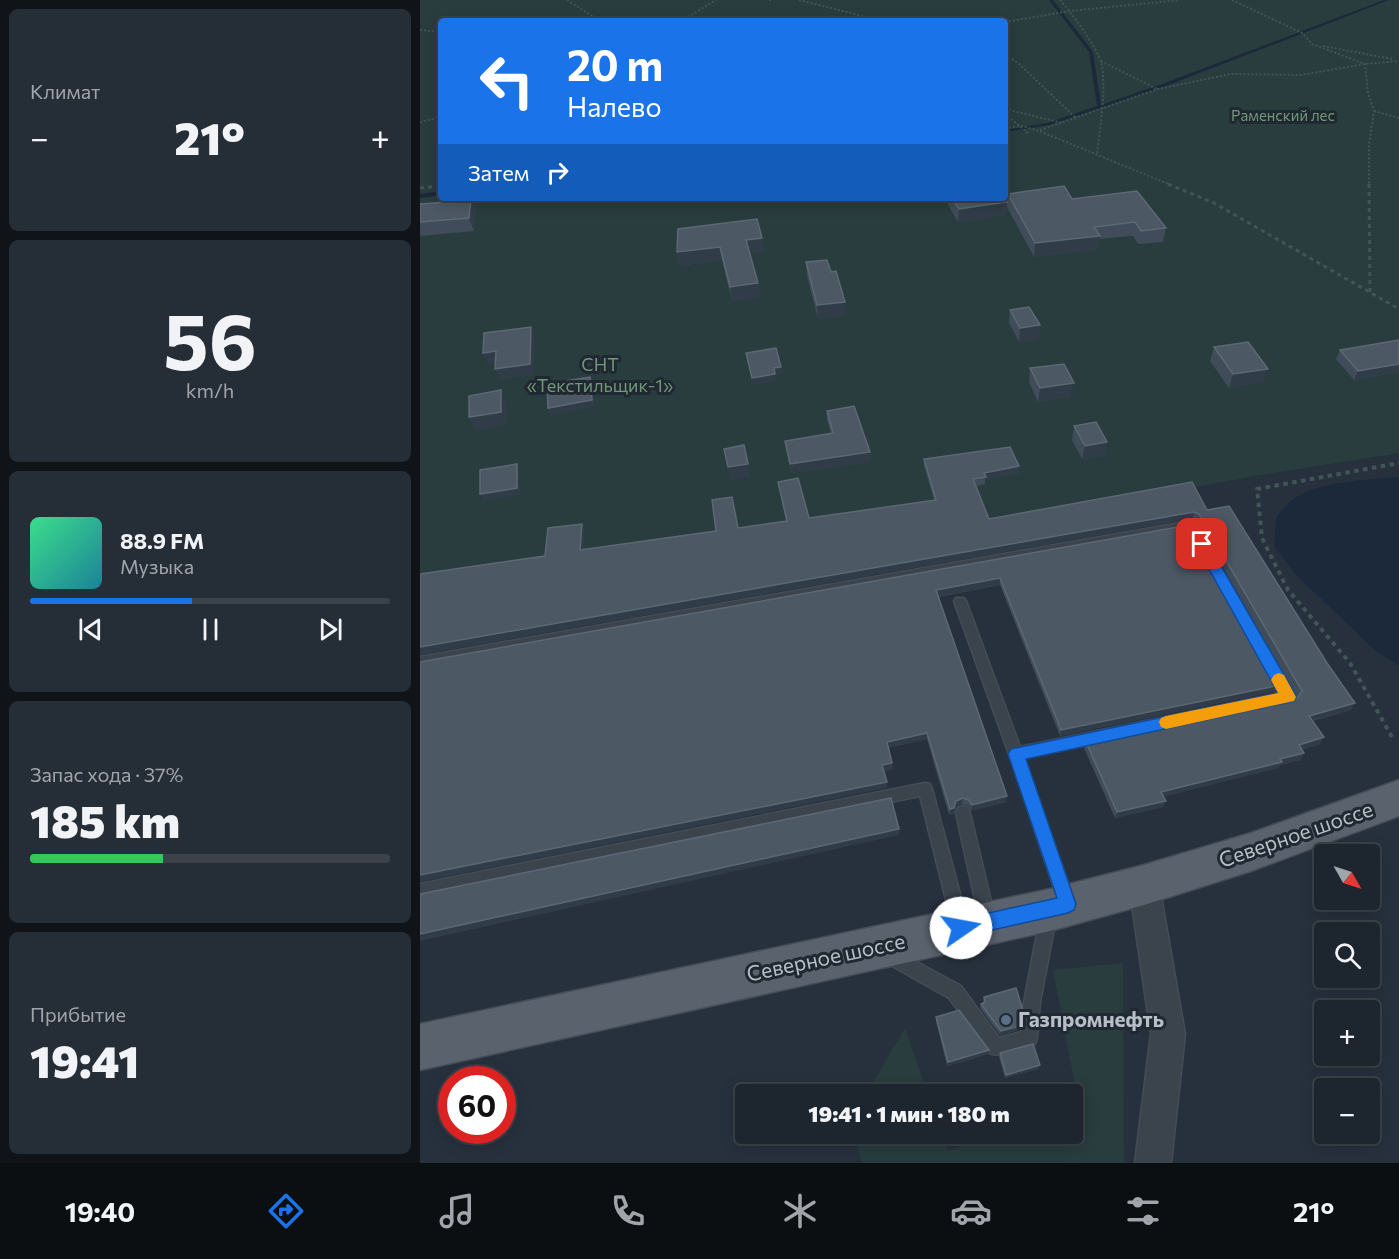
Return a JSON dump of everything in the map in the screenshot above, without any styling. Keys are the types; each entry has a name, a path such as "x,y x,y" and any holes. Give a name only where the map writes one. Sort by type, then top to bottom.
{"main road":[{"name":"Северное шоссе","path":"420,1047 1059,907 1144,885 1251,852 1399,798"}],"street":[{"path":"1144,885 1168,1034 1153,1163"}],"lane":[{"path":"420,662 1191,525 1289,697 1016,754"},
{"path":"875,947 955,992 996,1047 1029,1038 1032,1002 1059,907 1016,754 960,601"},
{"path":"420,891 925,789 974,925"},
{"path":"963,813 974,925"}],"path":[{"path":"567,0 595,18"},
{"path":"686,18 716,0"},
{"path":"799,0 870,18"},
{"path":"1060,0 1070,11 1101,61 1103,109 1097,154"},
{"path":"1008,21 1070,11 1180,0"},
{"path":"1232,0 1302,33 1312,44 1365,64"},
{"path":"420,30 438,32"},
{"path":"1312,44 1399,61"},
{"path":"1008,57 1018,63 1077,119"},
{"path":"1101,61 1158,89"},
{"path":"1039,131 1158,89 1231,74 1301,75 1365,64 1399,61"},
{"path":"1365,64 1368,93 1374,111 1369,145 1370,293"},
{"path":"1374,111 1399,117"},
{"path":"1008,112 1064,123"},
{"path":"1008,114 1022,126 1026,134"},
{"path":"420,122 438,118"},
{"path":"1008,128 1022,126 1039,131 1214,203 1399,309"},
{"path":"420,188 438,186"},
{"path":"1392,737 1350,663 1288,590 1262,538 1257,489 1399,463"}],"green space":[{"name":"СНТ «Текстильщик-1»","path":"420,0 1399,0 1399,453 1254,476 988,526 420,581"},
{"path":"1123,963 1124,1163 862,1163 857,1144 946,1144 948,1151 969,1144 1083,1144 1083,1084 1075,1084 1053,970"},
{"path":"905,1028 924,1084 872,1084"}],"water":[{"path":"1399,477 1399,666 1376,651 1296,575 1274,546 1276,518 1290,502 1303,494 1343,482"}],"building":[{"path":"1064,186 1072,199 1137,191 1166,228 1141,231 1135,222 1094,227 1100,236 1035,243 1008,194"},
{"path":"471,201 469,218 420,222 420,204"},
{"path":"954,201 1007,202 959,209"},
{"path":"757,219 762,238 746,240 758,283 730,287 720,247 677,252 678,229"},
{"path":"827,260 831,272 836,271 845,302 817,305 806,262"},
{"path":"1029,307 1040,325 1020,328 1010,310"},
{"path":"531,327 530,364 495,369 496,351 483,353 484,333"},
{"path":"1399,340 1399,364 1358,371 1340,350"},
{"path":"1248,342 1268,369 1233,374 1214,347"},
{"path":"776,348 781,367 774,368 775,374 752,378 746,353"},
{"path":"1064,364 1074,383 1040,388 1030,368"},
{"path":"590,377 592,400 548,408 547,384"},
{"path":"501,390 501,412 469,417 469,396"},
{"path":"854,406 870,452 790,464 785,441 833,433 827,411"},
{"path":"1096,422 1107,442 1085,446 1074,426"},
{"path":"744,445 748,464 728,467 724,449"},
{"path":"1010,447 1019,466 984,473 986,477 973,479 989,519 1192,482 1207,510 1229,506 1327,663 1355,703 1309,716 1324,737 1299,745 1304,753 1280,759 1282,762 1161,792 1166,801 1117,812 1086,742 1293,699 1298,697 1302,691 1199,514 1194,512 420,647 420,574 545,556 548,528 582,524 580,550 716,531 712,500 732,497 738,528 787,521 778,482 798,478 809,518 936,500 924,459"},
{"path":"517,464 517,488 480,494 480,470"},
{"path":"1189,525 1280,685 1061,730 1000,578 936,590 1007,796 972,805 969,800 963,798 956,801 954,808 950,809 927,733 887,742 892,763 882,765 887,782 420,875 420,662"},
{"path":"891,798 899,829 420,934 420,894"},
{"path":"1016,988 1022,1007 1020,1026 1001,1031 981,1004 985,1002 984,997"},
{"path":"959,1010 989,1050 948,1062 936,1017"},
{"path":"1033,1044 1040,1065 1006,1075 1000,1053"}],"waterway":[{"path":"1051,0 1091,52 1099,107"},
{"path":"1099,107 1164,85 1387,0"},
{"path":"1008,131 1048,124 1099,107"},
{"path":"420,196 438,193"}],"slow traffic":[{"path":"1166,722 1289,697 1279,680"}],"place":[{"name":"Газпромнефть","path":"1006,1020"}],"route":[{"path":"961,928 1050,910 1068,904 1016,754 1289,697 1202,544"}],"park label":[{"name":"Раменский лес","path":"1283,116"}]}
